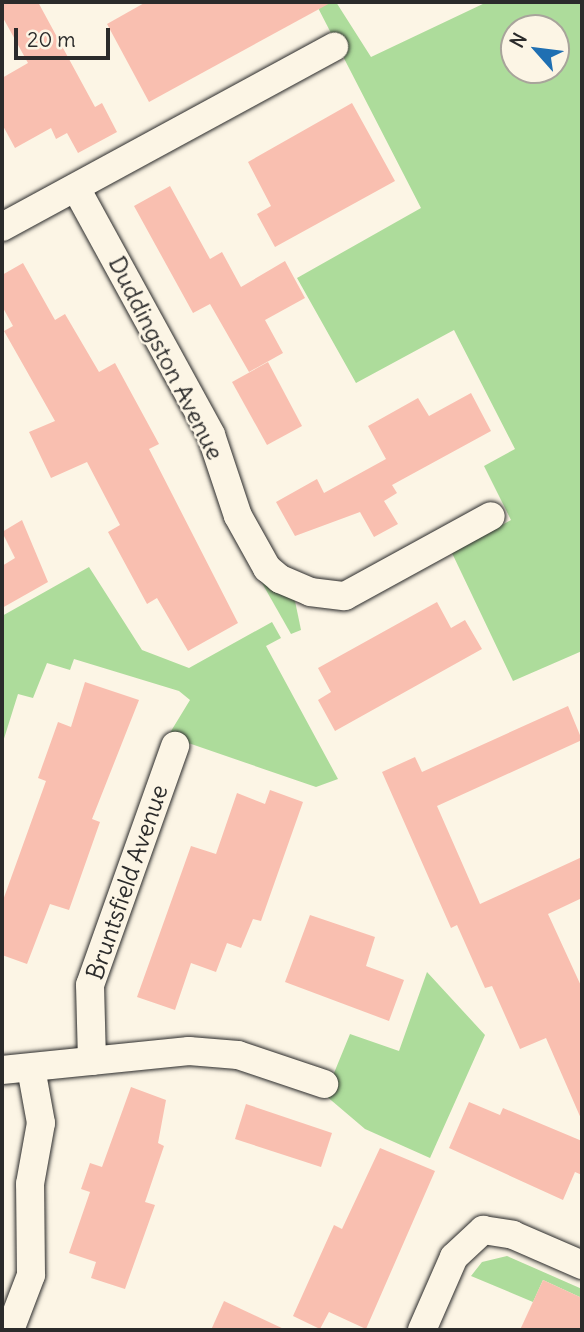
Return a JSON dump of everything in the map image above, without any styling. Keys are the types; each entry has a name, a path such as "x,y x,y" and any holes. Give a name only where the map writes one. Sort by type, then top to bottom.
{"street":[{"path":"4,220 76,188 334,47"},
{"name":"Duddingston Avenue","path":"76,188 211,435 238,516 267,568 280,579 310,592 345,596 491,516"},
{"name":"Bruntsfield Avenue","path":"93,1061 90,985 175,746"},
{"path":"2,1070 188,1051 238,1055 324,1084"},
{"path":"10,1330 30,1275 30,1184 41,1123 31,1068"},
{"path":"422,1330 454,1257 483,1230 513,1235 582,1265"}],"green space":[{"path":"315,2 336,2 371,57 487,2 582,2 582,651 513,681 452,553 511,520 484,466 515,449 454,330 356,383 297,278 421,208"},
{"path":"89,567 142,650 189,668 272,622 281,638 266,646 338,779 316,787 168,736 190,700 179,691 74,659 70,670 47,663 33,698 18,694 2,745 2,616"},
{"path":"262,583 295,601 301,630 291,634"},
{"path":"427,972 485,1035 430,1158 365,1129 325,1095 350,1034 399,1051"},
{"path":"507,1256 582,1289 582,1298 543,1280 533,1302 471,1276 482,1262"}],"building":[{"path":"2,2 38,2 95,107 102,103 117,132 78,153 67,133 56,139 51,128 15,148 2,124 2,78 28,63 2,16"},
{"path":"146,2 332,2 149,102 107,24"},
{"path":"352,103 395,181 275,247 257,214 271,206 248,162"},
{"path":"170,186 210,259 222,252 241,287 285,261 305,298 265,320 283,353 249,372 210,304 193,313 134,206"},
{"path":"23,263 55,320 65,314 99,372 115,363 159,444 149,449 238,623 188,651 157,598 147,604 108,532 120,525 87,462 51,478 29,432 55,421 4,331 13,326 2,306 2,275"},
{"path":"268,362 302,426 267,445 232,382"},
{"path":"471,393 491,431 392,485 397,493 384,501 398,524 374,537 360,512 295,536 276,502 317,479 324,493 386,459 368,426 418,398 429,416"},
{"path":"22,520 48,582 2,608 2,566 15,558 2,532"},
{"path":"437,602 451,628 465,620 482,649 335,731 318,700 331,692 318,668"},
{"path":"85,682 139,700 92,819 100,822 69,910 50,904 27,964 2,955 2,903 46,781 38,778 58,722 71,727"},
{"path":"568,706 582,740 437,806 480,904 582,857 582,898 548,914 582,988 582,1121 546,1038 520,1049 492,986 485,988 457,925 451,928 382,772 415,757 422,772"},
{"path":"270,790 303,802 261,921 253,919 241,948 227,943 216,972 191,963 175,1010 137,997 191,846 216,854 237,793 265,804"},
{"path":"310,915 375,937 366,966 404,980 389,1021 285,982"},
{"path":"131,1087 166,1100 158,1143 164,1146 145,1202 155,1205 125,1289 91,1278 96,1262 69,1253 90,1192 81,1189 90,1163 102,1167"},
{"path":"469,1102 500,1115 503,1108 582,1141 582,1175 575,1172 563,1200 449,1148"},
{"path":"246,1104 332,1133 321,1167 235,1139"},
{"path":"380,1148 435,1171 366,1329 329,1312 320,1329 293,1316 334,1225 342,1229"},
{"path":"543,1280 582,1298 582,1330 520,1330"},
{"path":"224,1301 286,1330 211,1330"}]}
